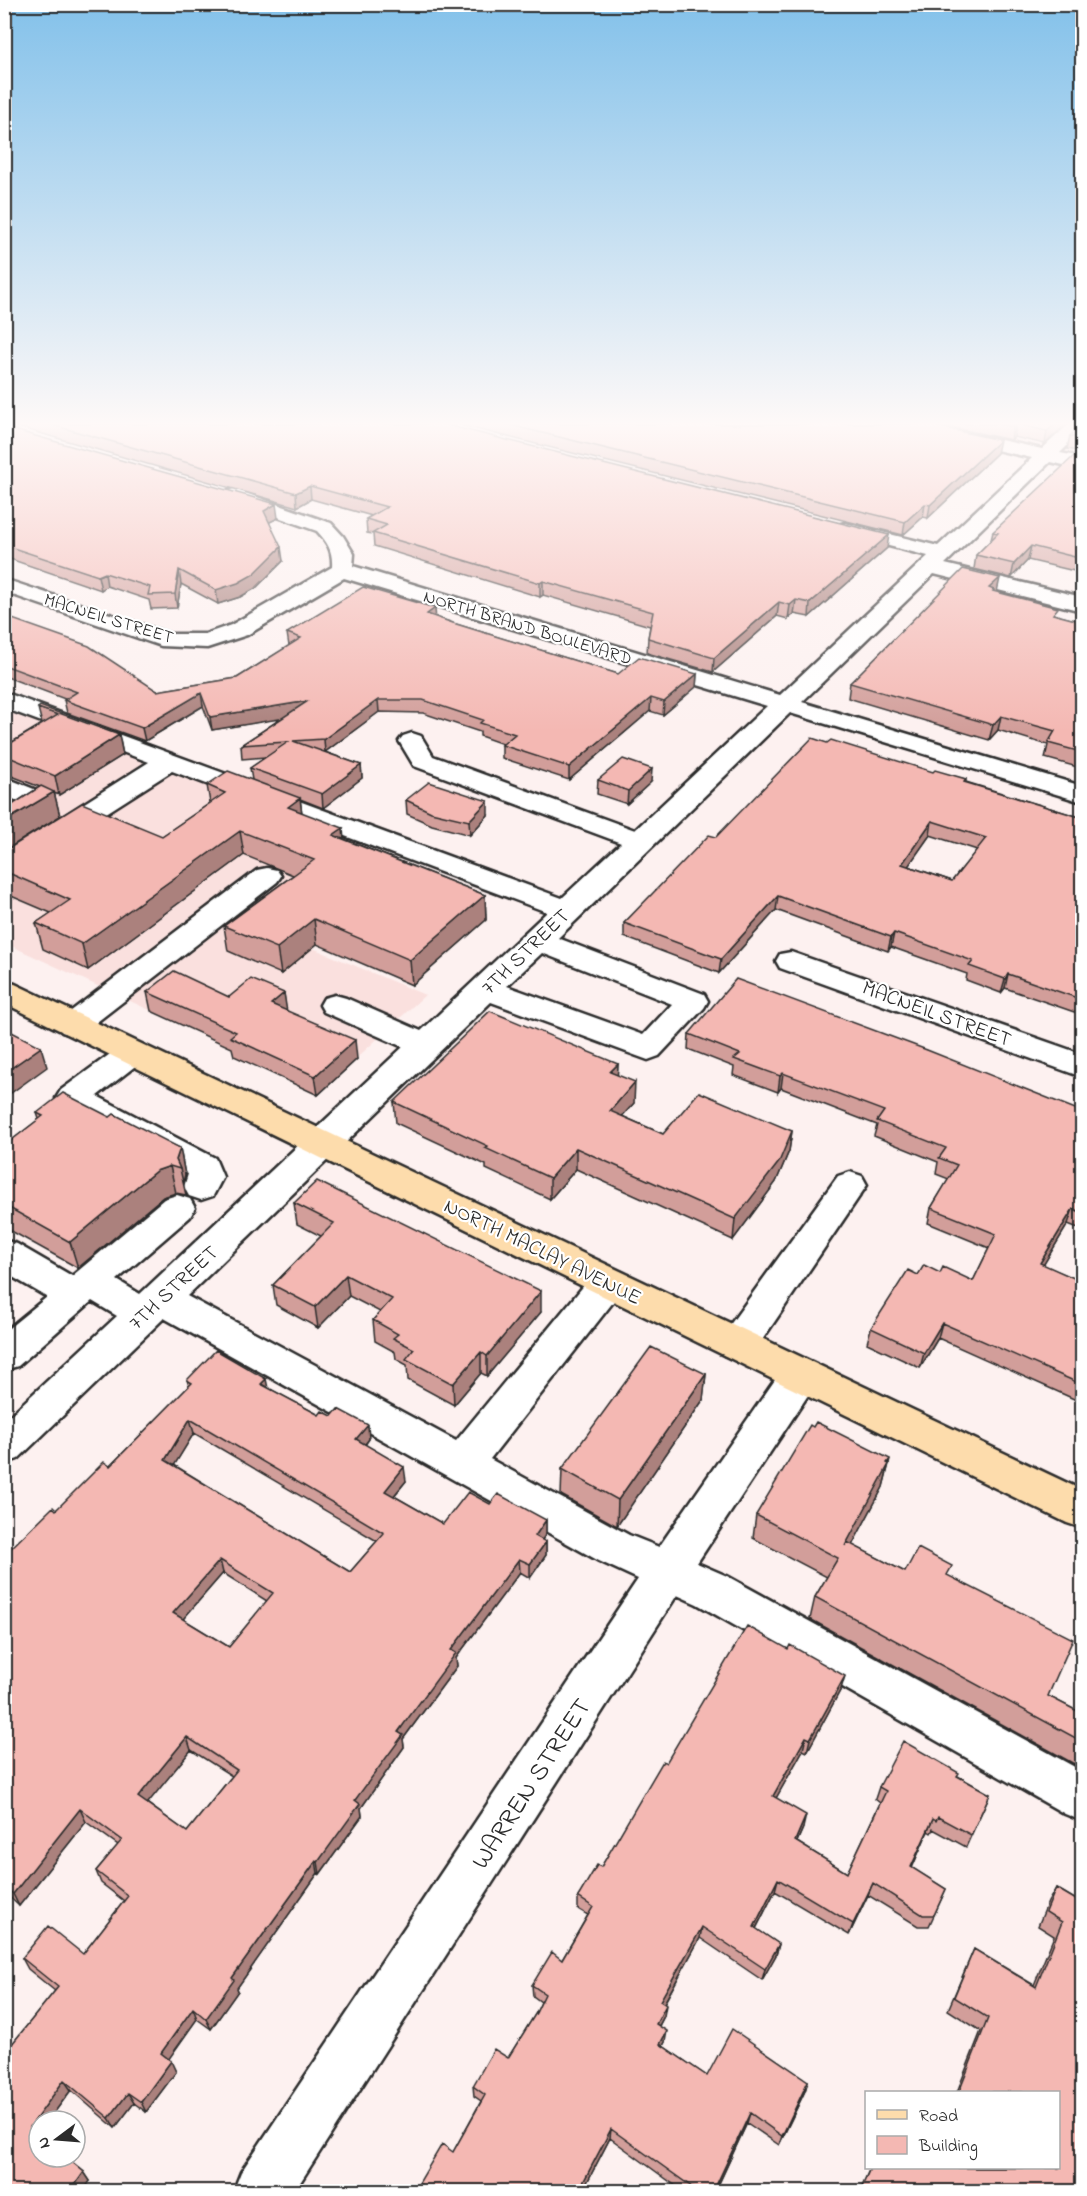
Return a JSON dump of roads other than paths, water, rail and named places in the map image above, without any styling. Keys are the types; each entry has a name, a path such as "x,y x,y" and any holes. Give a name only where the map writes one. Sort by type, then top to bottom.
{"main road":[{"name":"NORTH MACLAY AVENUE","path":"4,991 322,1146 1083,1510"}],"street":[{"path":"322,526 336,540 343,554 342,570"},
{"path":"834,526 935,560 1083,604"},
{"name":"7TH STREET","path":"4,1447 970,526"},
{"name":"MACNEIL STREET","path":"4,585 169,641 207,641 239,630 342,570"},
{"name":"NORTH BRAND BOULEVARD","path":"342,570 1083,794"},
{"path":"4,699 567,910"},
{"path":"412,741 423,761 640,841"},
{"path":"4,866 169,761"},
{"path":"4,785 40,801 4,824"},
{"path":"73,1024 267,876"},
{"path":"485,989 648,1049 693,1001 536,940"},
{"name":"MACNEIL STREET","path":"791,961 1083,1066"},
{"path":"335,1005 426,1045"},
{"path":"47,1118 132,1053"},
{"path":"4,1355 205,1183 206,1175 203,1167 73,1098"},
{"path":"738,1344 850,1185"},
{"path":"4,1254 83,1289 152,1307 462,1464 614,1548 712,1590 1083,1797"},
{"path":"462,1464 608,1282"},
{"name":"WARREN STREET","path":"261,2192 668,1571 800,1375"}]}
